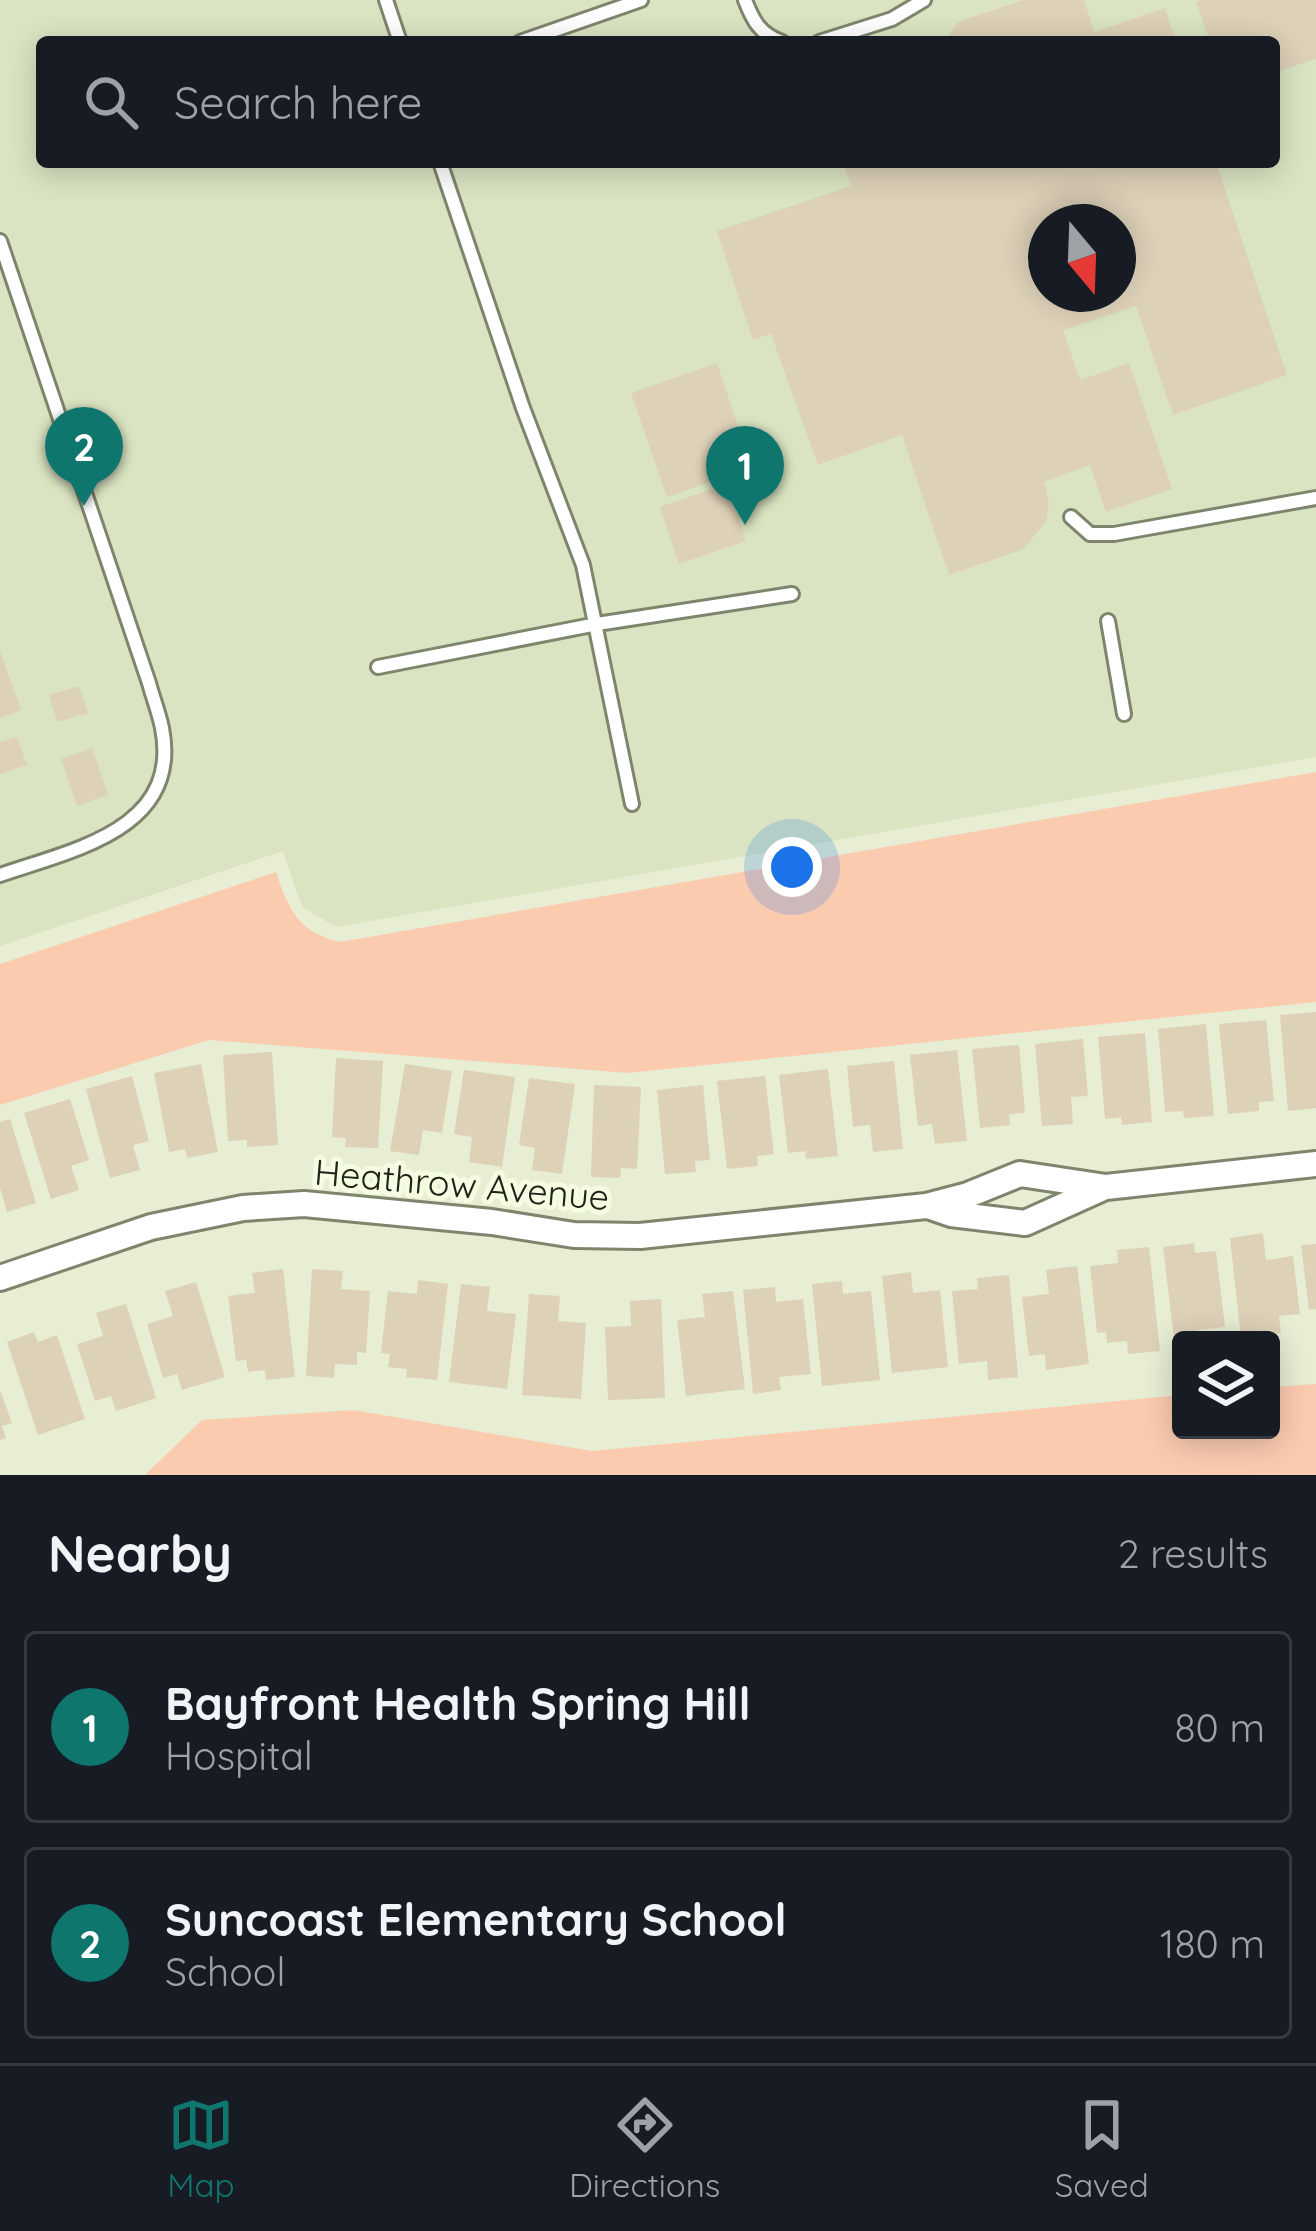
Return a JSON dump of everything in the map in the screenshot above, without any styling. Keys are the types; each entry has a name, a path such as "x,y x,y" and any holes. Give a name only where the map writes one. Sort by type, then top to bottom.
{"street":[{"name":"Heathrow Avenue","path":"0,1278 152,1227 243,1208 304,1204 574,1235 640,1236 926,1205 968,1196 1020,1174 1106,1186 1316,1164"},
{"name":"Heathrow Avenue","path":"926,1205 951,1214 1025,1222 1106,1186"}],"lane":[{"path":"386,0 398,36"},
{"path":"537,36 640,0"},
{"path":"745,0 752,21 766,36"},
{"path":"839,36 892,19 924,0"},
{"path":"442,168 523,409 568,518 597,624 632,804"},
{"path":"0,241 149,683 163,732 163,766 155,791 134,820 103,840 0,875"},
{"path":"1072,517 1090,534 1114,534 1316,497"},
{"path":"378,667 597,624 792,594"},
{"path":"1108,621 1124,714"}],"shaded area":[{"path":"0,0 1316,0 1316,757 336,927 302,907 283,851 0,946"},
{"path":"1316,772 1316,1002 628,1073 209,1040 0,1105 0,964 276,872 297,918 314,932 340,942"},
{"path":"1316,1384 1316,1475 145,1475 202,1420 354,1410 592,1451 1172,1396 1172,1439 1280,1439 1280,1386"}],"building":[{"path":"1023,0 1084,0 1094,32 1165,8 1174,36 948,36 958,22"},
{"path":"1316,0 1316,59 1280,71 1280,36 1208,36 1196,2"},
{"path":"845,168 1218,168 1287,375 1173,415 1136,306 1136,204 1028,204 1028,312 1118,312 1063,330 1080,380 1129,363 1172,489 1106,512 1090,465 1044,482 1049,504 1046,521 1024,549 949,575 902,435 818,465 771,334 753,340 717,231 851,186"},
{"path":"717,363 752,468 667,497 631,393"},
{"path":"727,484 746,541 679,564 660,507"},
{"path":"0,651 21,710 0,718"},
{"path":"79,686 88,713 57,722 49,695"},
{"path":"17,737 27,765 0,774 0,742"},
{"path":"92,748 108,795 77,806 61,759"},
{"path":"1316,1012 1316,1108 1288,1111 1280,1015"},
{"path":"1266,1020 1274,1101 1259,1102 1259,1111 1228,1114 1219,1024"},
{"path":"1206,1024 1214,1116 1184,1118 1183,1111 1165,1112 1158,1029"},
{"path":"1145,1033 1152,1122 1122,1125 1121,1117 1105,1119 1098,1037"},
{"path":"1083,1039 1088,1096 1071,1097 1073,1124 1042,1126 1035,1044"},
{"path":"1019,1045 1025,1113 1009,1114 1010,1125 980,1128 972,1049"},
{"path":"957,1050 967,1141 935,1144 932,1124 918,1126 910,1055"},
{"path":"272,1052 278,1145 247,1147 247,1140 228,1141 223,1055"},
{"path":"336,1058 383,1061 378,1148 345,1147 346,1138 332,1137"},
{"path":"894,1061 903,1149 873,1152 870,1125 853,1127 847,1066"},
{"path":"201,1064 218,1152 187,1158 185,1149 169,1152 154,1073"},
{"path":"405,1064 452,1071 442,1133 423,1130 419,1155 390,1151"},
{"path":"828,1069 838,1156 806,1159 805,1151 788,1153 779,1075"},
{"path":"464,1070 515,1077 502,1167 469,1162 472,1137 454,1134"},
{"path":"132,1076 149,1141 133,1145 140,1170 110,1178 86,1089"},
{"path":"765,1076 774,1154 757,1156 758,1166 727,1169 717,1081"},
{"path":"529,1078 575,1084 562,1174 532,1170 535,1148 519,1145"},
{"path":"594,1085 641,1087 637,1169 621,1168 620,1178 591,1177"},
{"path":"703,1085 710,1160 695,1161 696,1172 665,1174 657,1090"},
{"path":"70,1099 89,1160 71,1166 79,1190 51,1199 24,1113"},
{"path":"10,1119 36,1203 7,1212 0,1188 0,1122"},
{"path":"1263,1233 1266,1260 1293,1256 1300,1314 1279,1316 1281,1333 1240,1331 1230,1238"},
{"path":"1194,1243 1195,1253 1216,1251 1225,1327 1173,1331 1163,1247"},
{"path":"1316,1244 1316,1309 1309,1310 1301,1245"},
{"path":"1149,1247 1160,1351 1128,1354 1127,1341 1107,1343 1106,1332 1097,1333 1090,1266 1118,1263 1117,1250"},
{"path":"1077,1266 1089,1364 1046,1370 1045,1354 1029,1356 1022,1297 1049,1294 1046,1270"},
{"path":"283,1269 295,1377 266,1380 265,1370 248,1372 246,1360 236,1361 228,1296 255,1293 252,1273"},
{"path":"312,1269 343,1271 341,1289 370,1291 366,1353 357,1352 357,1365 335,1364 334,1378 306,1376"},
{"path":"911,1272 913,1293 940,1290 948,1367 892,1373 882,1276"},
{"path":"1009,1275 1018,1377 988,1380 987,1361 959,1364 952,1291 978,1289 977,1278"},
{"path":"418,1280 448,1284 437,1380 406,1377 407,1369 388,1367 390,1354 381,1353 388,1291 417,1294"},
{"path":"842,1281 843,1294 871,1291 880,1380 822,1386 812,1284"},
{"path":"196,1282 225,1377 182,1390 177,1374 163,1378 147,1324 173,1316 165,1291"},
{"path":"461,1284 490,1287 487,1311 516,1314 507,1389 449,1382"},
{"path":"775,1287 776,1302 803,1299 811,1374 779,1377 781,1390 753,1394 743,1290"},
{"path":"733,1291 745,1389 686,1396 677,1320 705,1317 702,1294"},
{"path":"529,1294 560,1296 558,1321 586,1323 581,1399 522,1395"},
{"path":"661,1299 665,1398 608,1400 605,1327 631,1326 630,1301"},
{"path":"126,1304 156,1398 116,1411 111,1396 95,1401 77,1344 103,1336 96,1313"},
{"path":"34,1332 38,1342 57,1335 85,1419 38,1435 7,1342"},
{"path":"0,1390 12,1423 2,1426 6,1438 0,1440"}],"place":[{"name":"Suncoast Elementary School","path":"84,506"},
{"name":"Bayfront Health Spring Hill","path":"745,525"}]}
